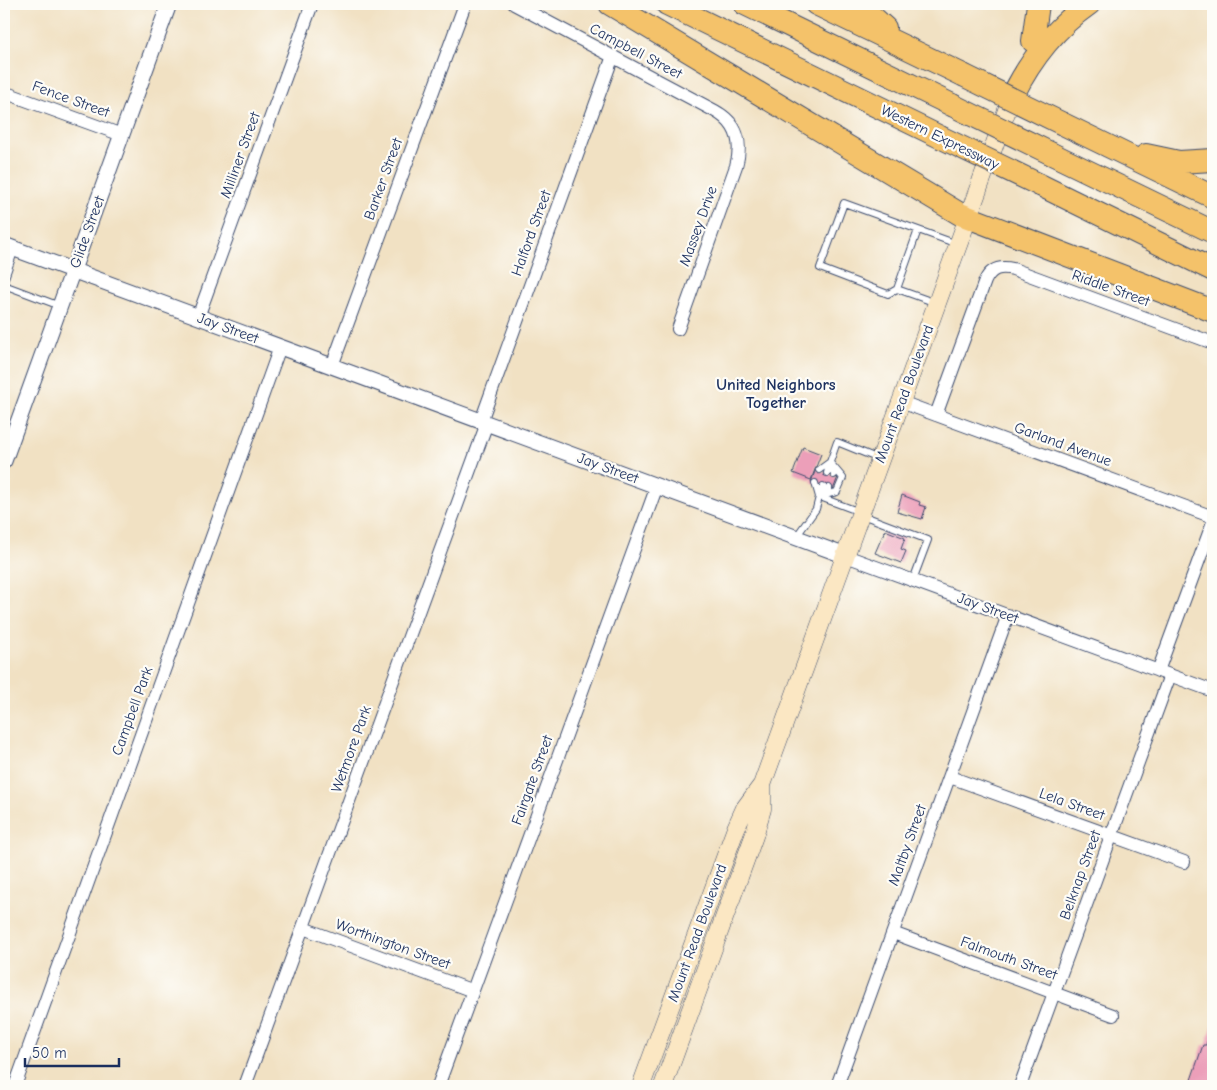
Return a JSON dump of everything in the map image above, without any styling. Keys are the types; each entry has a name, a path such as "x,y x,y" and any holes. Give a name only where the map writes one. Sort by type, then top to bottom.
{"highway":[{"path":"610,4 968,218 1213,311"},
{"name":"Western Expressway","path":"667,4 1213,270"},
{"path":"745,4 1213,232"},
{"path":"816,4 1213,197"},
{"path":"858,4 889,31 963,75"},
{"path":"1033,41 1038,4"},
{"path":"1013,95 1036,55 1067,22 1089,4"},
{"path":"1063,124 1152,156 1186,162 1213,160"}],"main road":[{"name":"Mount Read Boulevard","path":"642,1086 736,828 745,808 762,785 1046,4"},
{"name":"Mount Read Boulevard","path":"664,1086 757,828 762,809 762,785"}],"street":[{"name":"Glide Street","path":"4,461 169,4"},
{"name":"Milliner Street","path":"198,317 312,4"},
{"name":"Barker Street","path":"332,366 465,4"},
{"name":"Campbell Street","path":"514,4 720,114 732,125 737,134"},
{"name":"Halford Street","path":"484,422 613,56"},
{"name":"Fence Street","path":"9,94 122,135"},
{"name":"Massey Drive","path":"678,329 736,166 740,149 737,134"},
{"name":"Jay Street","path":"9,247 1213,691"},
{"name":"Riddle Street","path":"936,415 985,281 990,272 997,268 1013,269 1213,343"},
{"name":"Campbell Park","path":"15,1086 280,347"},
{"name":"Garland Avenue","path":"901,402 1213,517"},
{"name":"Wetmore Park","path":"245,1086 484,422"},
{"name":"Fairgate Street","path":"438,1086 657,486"},
{"name":"Belknap Street","path":"1020,1086 1111,836 1213,522"},
{"name":"Maltby Street","path":"837,1086 1008,615"},
{"name":"Lela Street","path":"950,777 1184,862"},
{"name":"Worthington Street","path":"303,928 473,990"},
{"name":"Falmouth Street","path":"893,933 1113,1015"}],"lane":[{"path":"918,230 898,289 888,294 820,268 844,203 958,244"},
{"path":"4,281 9,247"},
{"path":"4,285 60,306"},
{"path":"898,289 937,304"},
{"path":"830,474 830,462 837,442 880,459"},
{"path":"820,470 830,462"},
{"path":"819,497 837,492 843,478 830,462"},
{"path":"815,483 819,497"},
{"path":"796,537 816,509 819,497 826,487"},
{"path":"819,497 928,540 913,580"}],"building":[{"path":"803,447 821,454 811,480 793,473"},
{"path":"816,469 838,477 833,490 811,482"},
{"path":"902,495 920,502 919,505 926,507 922,519 897,512"},
{"path":"885,530 905,538 901,549 906,551 901,563 875,553"},
{"path":"1213,1024 1213,1078 1209,1086 1191,1080 1203,1045 1206,1045"}],"district":[{"name":"United Neighbors Together","path":"776,393"}]}
